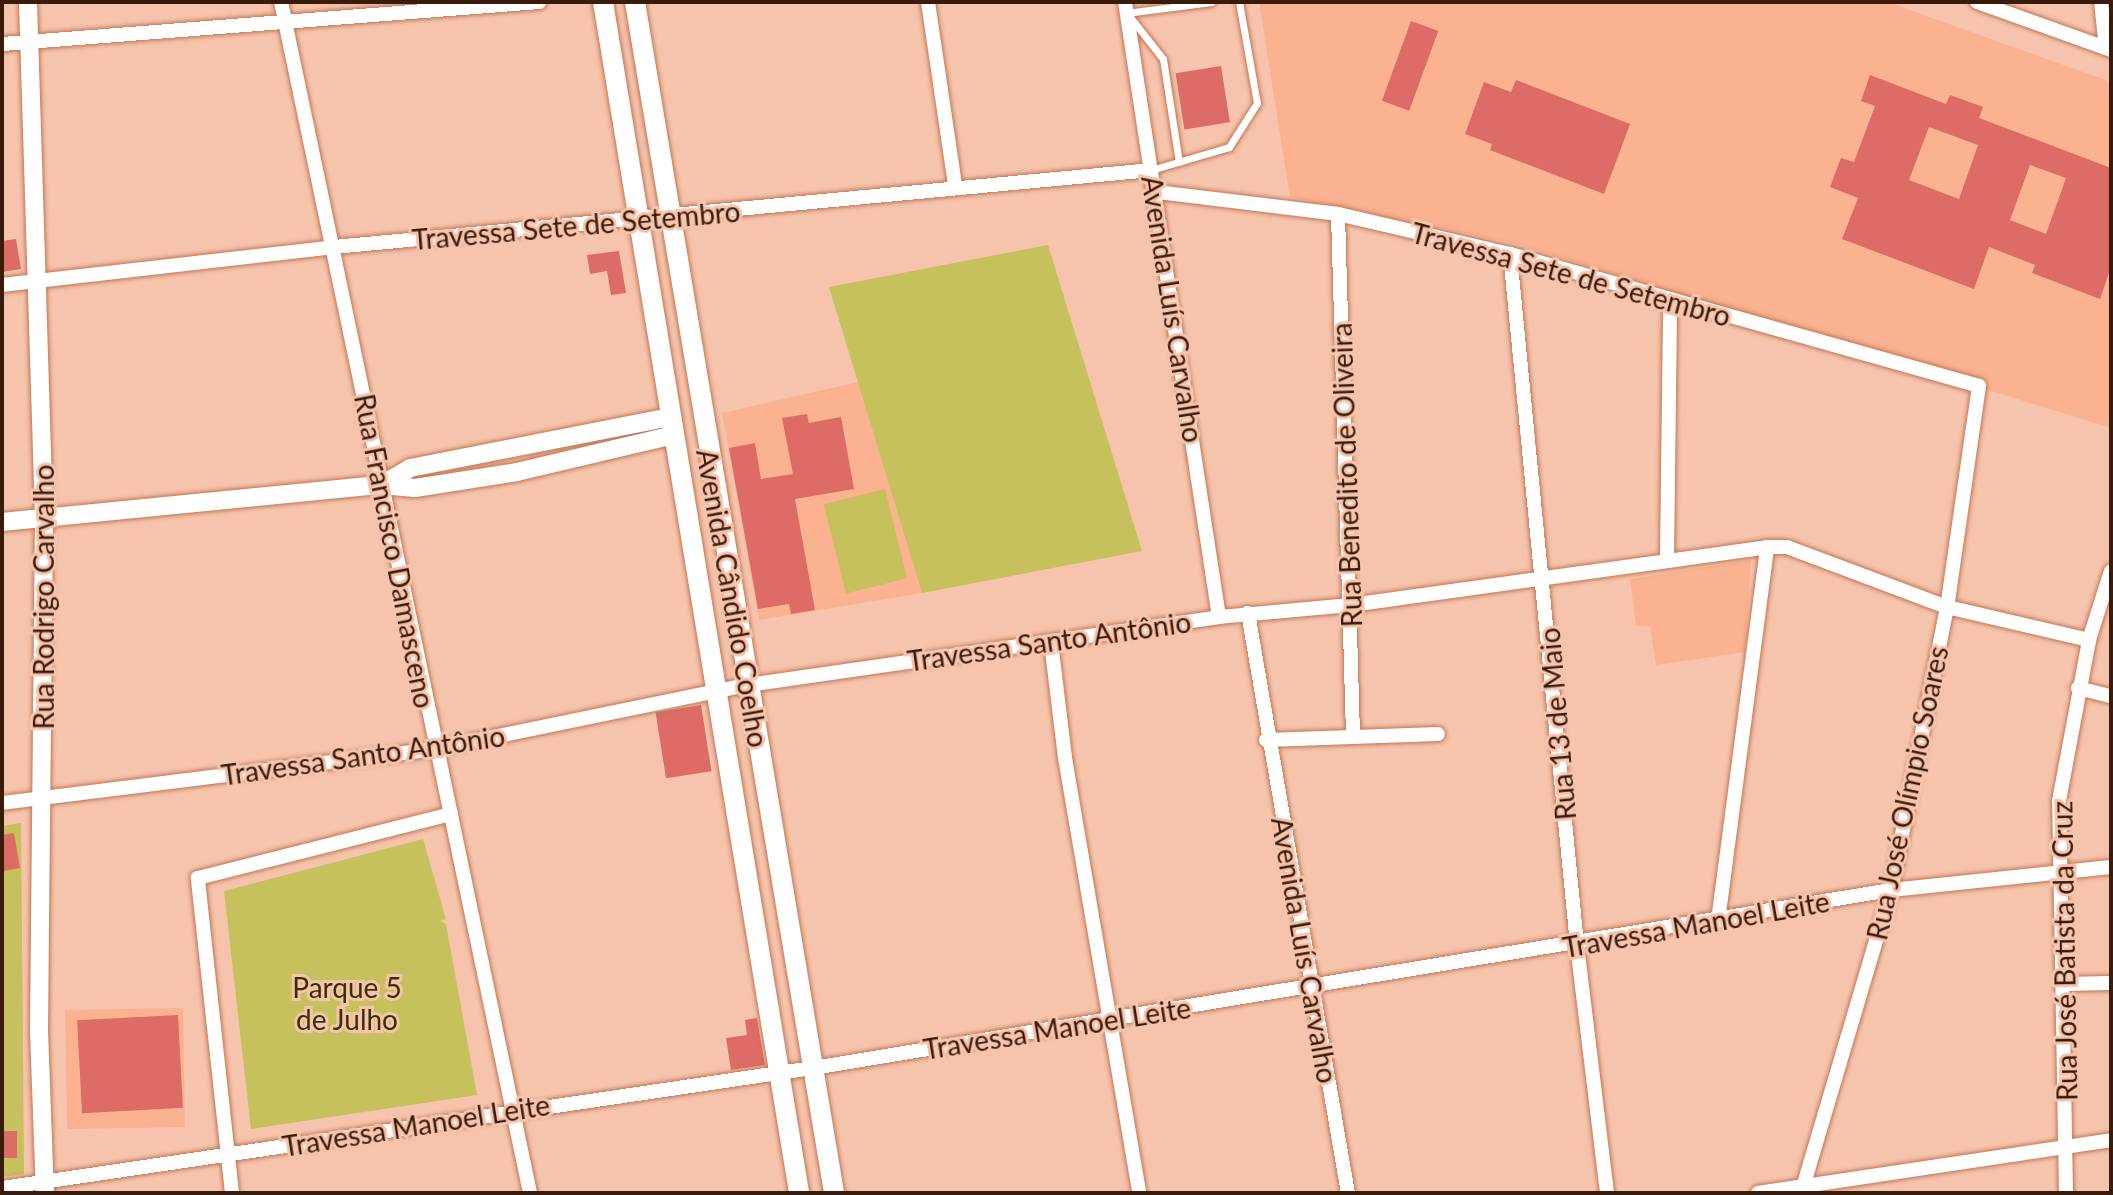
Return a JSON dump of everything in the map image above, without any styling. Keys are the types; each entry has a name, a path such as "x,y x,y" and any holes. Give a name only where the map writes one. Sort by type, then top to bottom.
{"main road":[{"name":"Avenida Cândido Coelho","path":"603,2 799,1193"},
{"name":"Avenida Cândido Coelho","path":"635,2 834,1193"}],"street":[{"name":"Rua Rodrigo Carvalho","path":"28,2 44,517 39,1031 44,1188"},
{"name":"Rua Francisco Damasceno","path":"281,2 530,1193"},
{"path":"2,44 539,2"},
{"path":"928,2 955,185"},
{"path":"1977,2 2108,49 2101,2"},
{"name":"Avenida Luís Carvalho","path":"1126,7 1157,192 1219,617"},
{"name":"Travessa Sete de Setembro","path":"2,285 334,247 639,222 955,185 1151,170"},
{"name":"Travessa Sete de Setembro","path":"1157,192 1338,214 1510,254 1979,386"},
{"name":"Rua Benedito de Oliveira","path":"1338,214 1353,736"},
{"name":"Rua 13 de Maio","path":"1510,254 1544,577 1577,945 1607,1193"},
{"path":"1667,559 1670,299"},
{"name":"Rua José Olímpio Soares","path":"1801,1190 1891,890 1947,607 1979,386"},
{"path":"381,485 410,468 672,426"},
{"path":"2,522 381,485 415,488 517,472 672,426"},
{"path":"514,449 517,472"},
{"path":"1718,921 1767,547"},
{"name":"Travessa Santo Antônio","path":"2,803 435,749 748,685 1248,613 1351,605 1767,547 1787,547 1947,607 2089,640"},
{"name":"Rua José Batista da Cruz","path":"2066,1193 2059,801 2078,688 2089,640 2111,571"},
{"name":"Avenida Luís Carvalho","path":"1248,613 1266,740 1314,986 1348,1193"},
{"path":"1051,642 1108,1021 1139,1193"},
{"path":"2078,688 2111,696"},
{"path":"1266,740 1438,734"},
{"path":"232,1193 198,878 451,814"},
{"name":"Travessa Manoel Leite","path":"2,1188 44,1188 226,1153 512,1109 813,1068 1577,945 1891,890 2061,869 2111,867"},
{"path":"2064,984 2111,983"},
{"path":"1758,1193 1801,1190 2111,1140"}],"lane":[{"path":"1126,7 1211,2"},
{"path":"1151,170 1229,147 1257,103 1239,2"},
{"path":"1126,7 1163,59 1179,162"}],"shaded area":[{"path":"1259,2 1888,2 2111,82 2111,428 1517,244 1290,197"},
{"path":"858,382 922,593 759,620 722,413"},
{"path":"1751,560 1745,652 1656,665 1650,626 1636,626 1630,579"},
{"path":"183,1008 185,1127 67,1129 65,1010"}],"green space":[{"path":"1048,245 1142,551 922,593 829,287"},
{"path":"885,489 907,578 846,594 824,504"},
{"path":"21,823 24,1174 2,1177 2,826"},
{"name":"Parque 5 de Julho","path":"423,839 446,919 440,921 446,924 477,1095 251,1129 224,891"}],"building":[{"path":"1411,21 1438,31 1409,111 1382,101"},
{"path":"1221,66 1230,122 1184,129 1176,73"},
{"path":"1870,75 1946,104 1950,95 1983,107 1979,118 2111,168 2111,267 2100,299 2032,273 2035,265 1989,247 1974,289 1842,239 1858,198 1830,187 1841,158 1854,162 1875,106 1861,101","holes":["1929,127 1978,145 1959,199 1909,180","2030,165 2066,178 2046,234 2010,220"]},
{"path":"1516,80 1630,124 1604,194 1490,150 1492,144 1465,134 1484,82 1511,92"},
{"path":"16,239 21,269 2,272 2,241"},
{"path":"619,251 626,293 611,295 607,271 590,274 587,255"},
{"path":"807,414 809,423 841,417 854,489 795,499 815,610 791,614 789,604 758,609 729,448 755,443 761,479 793,474 782,418"},
{"path":"701,705 711,771 666,778 656,712"},
{"path":"14,833 20,868 4,871 2,835"},
{"path":"178,1015 183,1108 82,1113 77,1020"},
{"path":"757,1018 765,1065 731,1070 726,1038 747,1035 745,1020"},
{"path":"2,1131 17,1131 17,1158 2,1158"}]}
